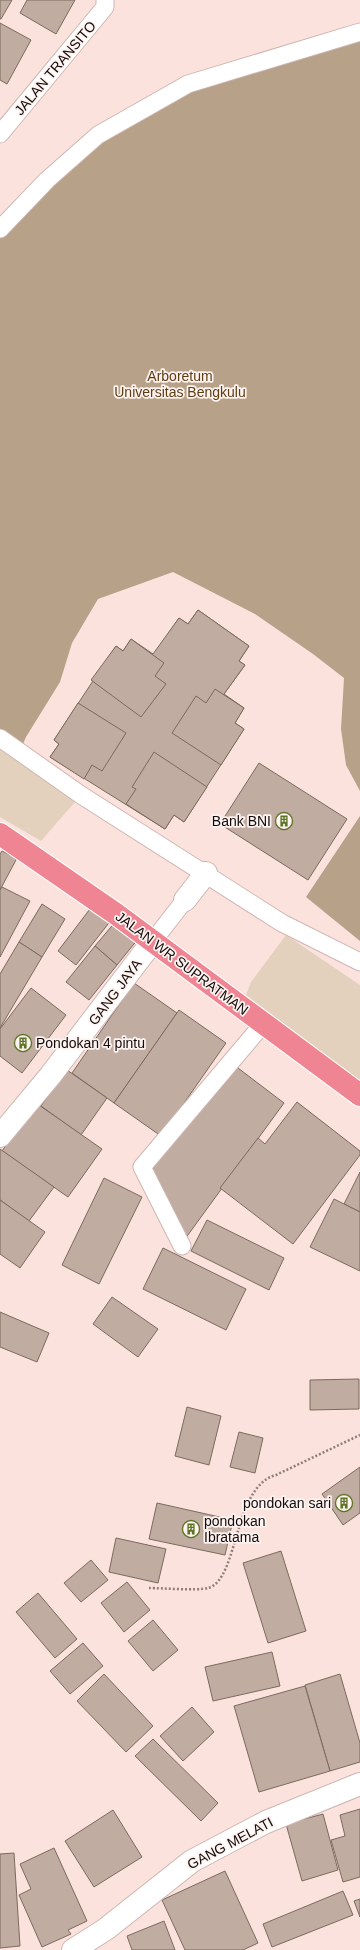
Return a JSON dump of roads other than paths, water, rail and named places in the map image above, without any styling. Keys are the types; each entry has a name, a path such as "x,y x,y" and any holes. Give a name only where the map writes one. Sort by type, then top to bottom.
{"highway":[{"name":"JALAN WR SUPRATMAN","path":"0,834 153,941 360,1095"}],"street":[{"path":"185,900 206,873"},
{"name":"GANG JAYA","path":"0,1136 50,1076 153,941"},
{"name":"GANG MELATI","path":"73,1950 106,1930 192,1861 266,1822 360,1784"}],"lane":[{"name":"JALAN TRANSITO","path":"0,134 105,7 105,0"},
{"path":"0,229 47,180 98,135 188,84 360,32"},
{"path":"0,738 81,795 206,873 282,923 360,962"},
{"path":"153,941 185,900"},
{"path":"182,1246 142,1167 264,1024"}],"place":[{"name":"Bank BNI","path":"284,821"},
{"name":"Pondokan 4 pintu","path":"23,1043"},
{"name":"pondokan sari","path":"344,1503"},
{"name":"pondokan Ibratama","path":"191,1529"}],"park label":[{"name":"Arboretum Universitas Bengkulu","path":"180,384"}]}
